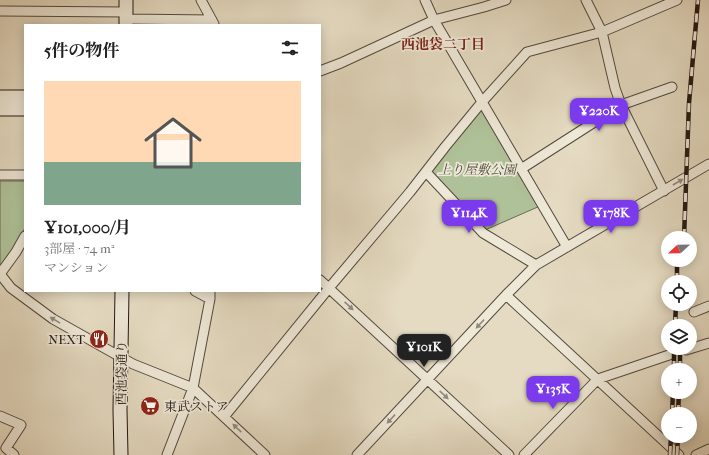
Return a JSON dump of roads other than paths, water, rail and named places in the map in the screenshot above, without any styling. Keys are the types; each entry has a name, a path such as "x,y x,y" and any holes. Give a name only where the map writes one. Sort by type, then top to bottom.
{"main road":[{"path":"0,97 24,97"},
{"path":"0,109 24,110"},
{"name":"西池袋通り","path":"121,455 122,292"}],"street":[{"path":"201,0 213,22"},
{"path":"425,0 434,20 567,247"},
{"path":"321,71 434,20 506,0"},
{"path":"586,0 602,32 615,88 621,105 664,191"},
{"path":"224,417 329,288 410,192 482,102 527,52 602,32 677,0"},
{"path":"0,11 126,14 213,22"},
{"path":"521,169 621,105 672,87"},
{"path":"357,455 506,295 536,265 709,164"},
{"path":"426,172 483,233 536,265"},
{"path":"0,175 24,175"},
{"path":"24,238 0,274 11,288 53,319 133,364 193,388 265,455"},
{"path":"321,281 509,455"},
{"path":"167,455 193,388 210,295 199,292"},
{"path":"506,295 679,455"},
{"path":"694,312 709,306"},
{"path":"697,347 709,343"},
{"path":"524,455 597,380 669,355"},
{"path":"0,416 21,425 6,448 14,455"},
{"path":"696,455 709,450"}],"railway":[{"path":"684,231 689,103 698,0"},
{"path":"677,267 677,275"},
{"path":"675,319 676,311"},
{"path":"674,355 674,363"},
{"path":"680,355 680,363"},
{"path":"672,407 673,399"},
{"path":"678,407 679,399"},
{"path":"670,455 671,443"},
{"path":"677,455 678,443"}],"place":[{"name":"NEXT","path":"99,339"},
{"name":"東武ストア","path":"150,406"}],"district":[{"name":"西池袋二丁目","path":"443,44"}],"park label":[{"name":"上り屋敷公園","path":"477,169"}]}
